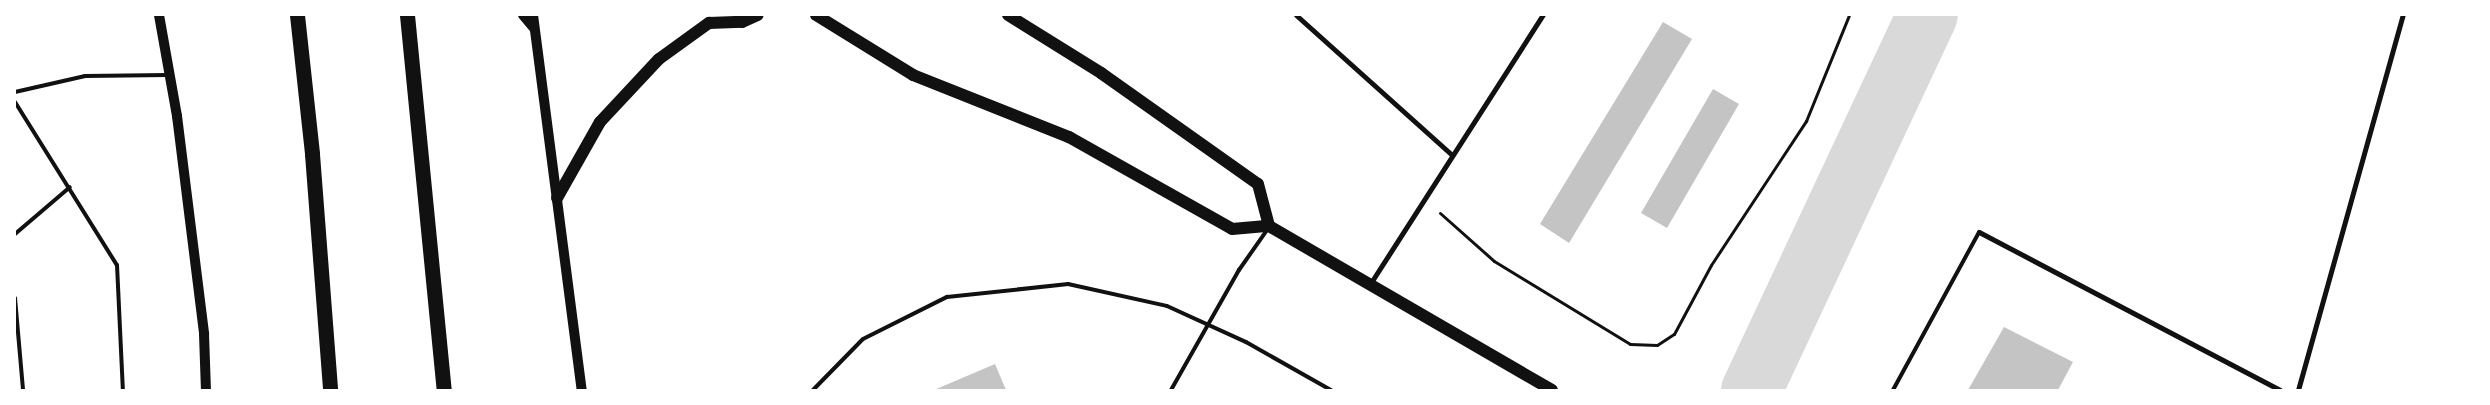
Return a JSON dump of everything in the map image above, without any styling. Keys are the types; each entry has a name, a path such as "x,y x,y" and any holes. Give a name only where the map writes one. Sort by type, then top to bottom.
{"highway":[{"path":"297,15 312,154 330,390"},
{"path":"407,15 423,155 444,390"}],"main road":[{"path":"160,15 170,75 204,334 206,390"},
{"path":"522,15 534,28"},
{"path":"533,15 582,390"},
{"path":"557,198 600,122 659,59 709,23 742,22 758,15"},
{"path":"816,15 913,75 1069,137 1232,228 1269,226 1552,390"},
{"path":"1008,15 1101,73 1258,184 1269,226"}],"street":[{"path":"1296,15 1452,156"},
{"path":"1370,284 1543,15"},
{"path":"2298,390 2403,15"},
{"path":"1978,232 2280,390"}],"lane":[{"path":"15,92 85,76 170,75"},
{"path":"15,102 70,187 117,265 123,390"},
{"path":"15,234 70,187"},
{"path":"1172,390 1208,324 1269,226"},
{"path":"1893,390 1978,232"},
{"path":"813,390 863,339 948,298 1068,284 1167,306 1208,324 1331,390"},
{"path":"15,298 23,390"}],"path":[{"path":"1424,200 1494,261 1630,344 1657,345 1674,334 1711,266 1806,121 1849,15"}],"building":[{"path":"1663,22 1692,39 1569,243 1540,224"},
{"path":"1713,89 1739,104 1667,228 1641,213"},
{"path":"2004,327 2073,362 2058,390 1968,390"},
{"path":"995,364 1006,390 934,390"}],"waterway":[{"path":"1751,390 1927,15"}]}
